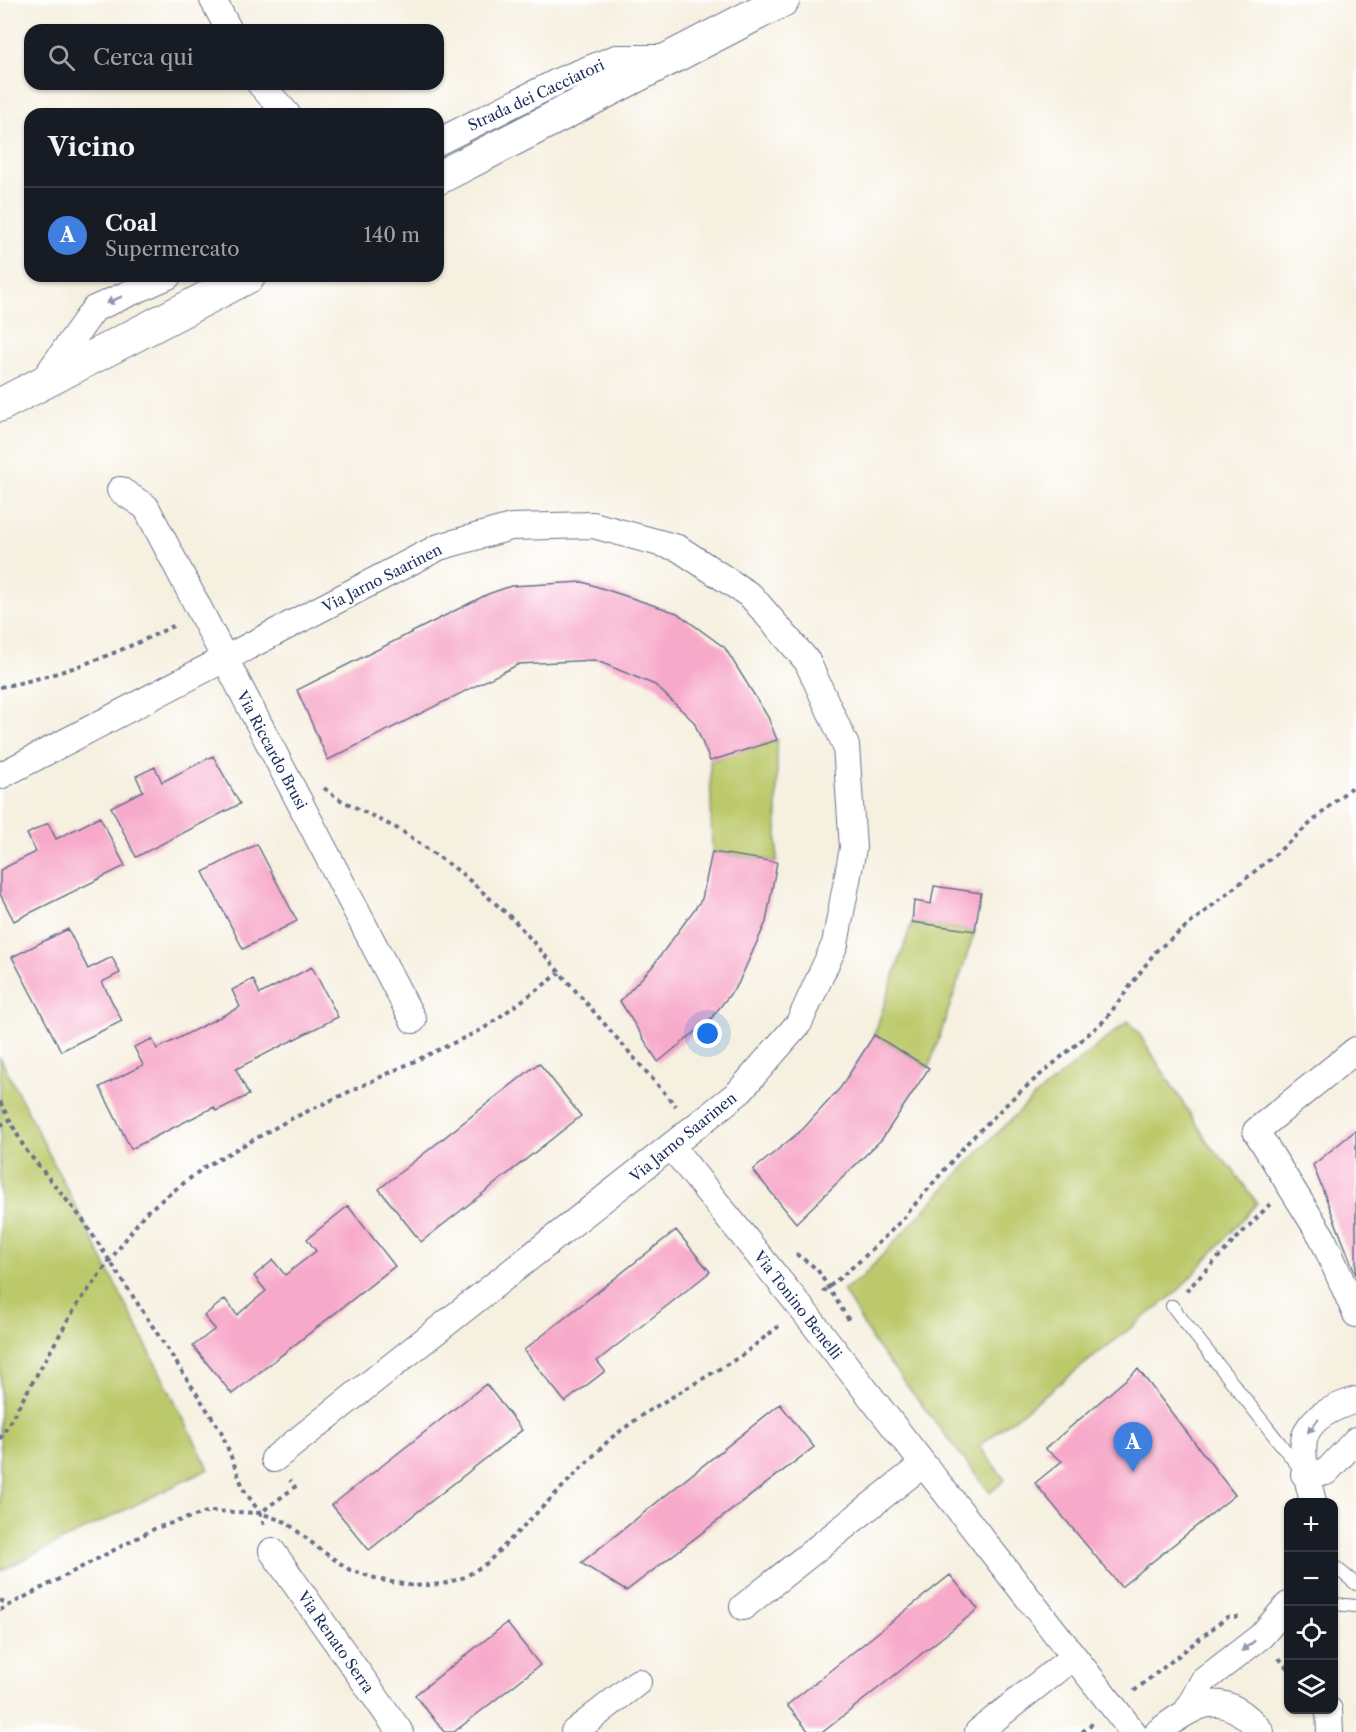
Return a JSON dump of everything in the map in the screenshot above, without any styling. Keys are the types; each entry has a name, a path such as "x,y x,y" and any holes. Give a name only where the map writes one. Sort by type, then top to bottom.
{"main road":[{"path":"444,175 783,0"},
{"path":"0,405 237,282"}],"street":[{"path":"213,0 226,24"},
{"name":"Strada dei Cacciatori","path":"444,139 561,80 616,58 672,58"},
{"path":"259,90 261,108"},
{"path":"264,90 281,108"},
{"path":"41,383 94,309 155,282"},
{"name":"Via Riccardo Brusi","path":"120,490 146,507 413,1020"},
{"name":"Via Jarno Saarinen","path":"0,776 439,547 511,527 593,525 678,548 751,596 807,661 846,746 854,848 835,944 799,1023 738,1093 274,1459"},
{"path":"1356,1050 1256,1131 1322,1237 1356,1314"},
{"name":"Via Tonino Benelli","path":"671,1146 802,1309 1133,1732"},
{"path":"1311,1498 1304,1474 1303,1439 1314,1421 1356,1400"},
{"path":"1304,1474 1326,1472 1356,1440"},
{"path":"743,1607 922,1465"},
{"name":"Via Renato Serra","path":"272,1551 400,1732"},
{"path":"1158,1732 1188,1709 1203,1681 1261,1636 1287,1606"},
{"path":"978,1732 1074,1657"},
{"path":"574,1732 638,1682"},
{"path":"1188,1709 1218,1703 1247,1716 1261,1732"},
{"path":"1329,1714 1330,1732"}],"lane":[{"path":"1172,1306 1304,1474"},
{"path":"1338,1569 1356,1584"},
{"path":"1338,1604 1356,1606"}],"path":[{"path":"0,687 48,678 124,651 200,612"},
{"path":"318,783 337,798 402,831 460,872 514,921 695,1128"},
{"path":"0,1610 156,1527 210,1510 260,1513 286,1521 322,1551 350,1570 381,1580 414,1586 443,1584 465,1577 487,1563 611,1438 645,1413 741,1356 862,1259 900,1222 968,1142 1014,1096 1105,1020 1156,951 1270,859 1356,783"},
{"path":"0,1439 75,1308 145,1213 206,1166 289,1120 483,1029 560,973"},
{"path":"0,1102 25,1149 83,1220 221,1431 244,1490 260,1513 272,1551"},
{"path":"0,1125 9,1122"},
{"path":"1172,1306 1289,1184"},
{"path":"793,1252 817,1269 853,1327"},
{"path":"260,1513 295,1487 274,1459"},
{"path":"0,1600 9,1605"},
{"path":"1129,1680 1136,1689"}],"green space":[{"path":"777,740 777,862 712,852 710,761"},
{"path":"912,922 975,931 929,1068 874,1035"},
{"path":"1128,1021 1138,1032 1211,1147 1232,1169 1257,1203 1177,1292 979,1446 1005,1480 990,1493 874,1343 843,1290 861,1278 983,1147 1034,1097"},
{"path":"0,1057 209,1469 0,1571"}],"building":[{"path":"583,582 677,613 725,648 768,717 777,740 710,761 694,722 655,685 595,660 519,664 328,760 297,690 488,594 511,586"},
{"path":"213,756 240,804 136,857 111,807 143,791 136,776 155,767 162,782"},
{"path":"100,817 125,866 14,921 0,894 0,870 36,852 27,834 48,823 56,839"},
{"path":"257,844 297,921 243,949 203,872"},
{"path":"712,852 777,862 766,922 738,984 710,1020 658,1062 620,1001 652,967 702,899"},
{"path":"934,886 981,893 975,931 912,922 914,901 931,904"},
{"path":"68,929 88,969 112,957 120,973 102,982 122,1021 61,1051 12,957"},
{"path":"312,967 338,1017 236,1069 249,1095 216,1111 214,1107 131,1149 100,1087 143,1065 134,1047 152,1039 157,1049 240,1007 232,990 253,979 260,994"},
{"path":"874,1035 929,1068 882,1139 796,1223 753,1170 803,1129 841,1087"},
{"path":"539,1063 581,1116 421,1242 379,1189"},
{"path":"1356,1130 1356,1275 1313,1165"},
{"path":"348,1206 395,1266 232,1394 193,1346 215,1329 204,1316 225,1299 237,1315 266,1291 254,1276 273,1260 285,1275 316,1251 307,1239"},
{"path":"676,1230 710,1272 597,1361 605,1371 565,1402 524,1350"},
{"path":"1138,1369 1235,1495 1121,1587 1035,1483 1062,1461 1045,1449"},
{"path":"486,1384 522,1430 369,1550 332,1505"},
{"path":"780,1404 814,1447 626,1591 581,1563"},
{"path":"950,1575 978,1609 823,1732 809,1732 787,1705"},
{"path":"507,1623 540,1665 454,1732 444,1732 415,1695"}],"place":[{"name":"Coal","path":"1133,1472"}]}
